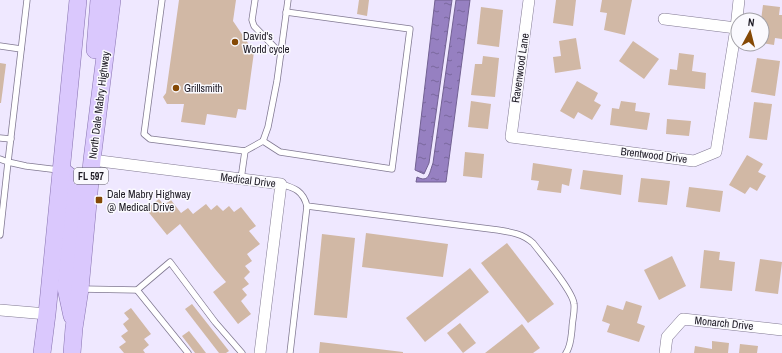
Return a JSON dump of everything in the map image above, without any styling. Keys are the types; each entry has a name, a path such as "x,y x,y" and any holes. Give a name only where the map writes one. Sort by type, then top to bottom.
{"main road":[{"name":"FL 597","path":"42,353 78,0"},
{"path":"92,160 90,106 99,0"},
{"name":"North Dale Mabry Highway","path":"72,353 80,288 92,160 112,0"},
{"path":"61,170 68,174 72,180 75,190 66,288 74,328"}],"street":[{"name":"Ravenwood Lane","path":"511,137 529,0"},
{"name":"Brentwood Drive","path":"738,12 739,0"},
{"path":"664,19 730,27"},
{"name":"Brentwood Drive","path":"511,137 694,161 716,152 732,52"},
{"name":"Medical Drive","path":"92,160 281,184 260,353"},
{"path":"0,310 47,314"},
{"name":"Monarch Drive","path":"665,353 667,337 683,319 782,330"}],"lane":[{"path":"0,235 27,0"},
{"path":"162,0 144,134 150,139 245,151 263,140 270,120 288,0"},
{"path":"255,0 252,20 254,26 281,54"},
{"path":"263,140 280,152 392,169 410,29 286,12"},
{"path":"0,46 21,49"},
{"path":"0,138 11,139"},
{"path":"241,179 245,151"},
{"path":"0,159 26,166 61,170"},
{"path":"281,184 293,188 302,194 306,200 307,206 290,353"},
{"path":"307,206 498,230 516,233 528,238 538,249 572,297 574,304 570,343 566,353"},
{"path":"80,288 137,290 170,262 215,322 242,353"},
{"path":"137,290 188,353"}],"water":[{"path":"435,0 452,0 429,163 424,174 415,170"},
{"path":"456,0 470,0 446,182 416,182 417,177 424,179 428,176 433,163"}],"building":[{"path":"179,0 236,0 233,21 254,52 246,110 238,109 236,118 207,114 205,125 181,122 184,104 167,104 163,97 166,93"},
{"path":"359,0 369,0 367,16 357,14"},
{"path":"556,0 576,0 573,26 553,23"},
{"path":"602,0 632,0 625,35 604,30 607,13 600,12"},
{"path":"763,5 780,7 779,15 782,15 782,39 775,38 774,45 770,44 770,12 762,12"},
{"path":"481,7 503,10 499,47 477,44"},
{"path":"576,38 581,69 555,73 553,57 561,56 559,41"},
{"path":"633,41 659,59 644,79 619,61"},
{"path":"679,53 694,55 692,71 706,73 705,89 668,85 670,69 677,70"},
{"path":"483,56 499,58 495,97 471,95 475,64 482,64"},
{"path":"757,58 780,61 775,96 751,92"},
{"path":"0,63 6,64 1,103 0,103"},
{"path":"577,81 598,93 594,101 601,105 592,120 578,112 574,119 560,111"},
{"path":"471,101 491,104 488,129 468,127"},
{"path":"621,101 636,103 635,111 650,113 647,130 610,125 612,108 619,109"},
{"path":"754,102 772,104 767,140 749,138"},
{"path":"667,119 691,121 689,136 666,134"},
{"path":"465,152 484,154 482,178 463,176"},
{"path":"747,155 763,164 758,172 766,176 757,191 750,187 745,194 729,185"},
{"path":"533,163 572,169 569,186 562,184 561,193 537,190 539,181 531,180"},
{"path":"583,170 623,175 621,195 580,189"},
{"path":"641,178 670,181 667,205 638,202"},
{"path":"689,187 723,191 720,212 686,207"},
{"path":"159,199 164,205 171,200 181,213 188,208 193,214 206,204 211,210 217,205 223,211 229,206 234,212 241,207 256,226 249,231 260,244 247,254 252,261 245,266 250,272 244,278 249,284 242,289 247,295 241,301 251,314 238,324 213,292 226,282 180,224 167,235 146,209"},
{"path":"366,233 448,244 443,277 362,267"},
{"path":"322,234 355,238 347,318 314,315"},
{"path":"507,243 554,304 528,323 481,263"},
{"path":"704,250 720,252 719,260 735,262 732,291 700,288"},
{"path":"672,256 686,286 659,300 644,270"},
{"path":"760,259 782,262 778,294 755,291"},
{"path":"470,268 489,292 425,342 406,318"},
{"path":"626,301 642,306 637,323 645,326 639,342 607,332 610,324 602,321 607,305 623,310"},
{"path":"192,304 229,351 226,353 219,353 185,309"},
{"path":"131,308 151,334 144,339 149,345 143,350 145,353 124,353 119,347 126,342 121,336 128,331 123,324 129,319 124,313"},
{"path":"460,323 476,343 463,353 447,333"},
{"path":"522,324 540,348 533,353 485,353"},
{"path":"189,331 206,353 195,353 182,336"},
{"path":"712,341 729,343 728,353 694,353 695,346 712,349"},
{"path":"320,342 403,352 403,353 319,353"},
{"path":"740,344 758,346 757,353 739,353"}],"place":[{"name":"David's World cycle","path":"235,42"},
{"name":"Grillsmith","path":"176,88"},
{"name":"Dale Mabry Highway @ Medical Drive","path":"99,200"}]}
